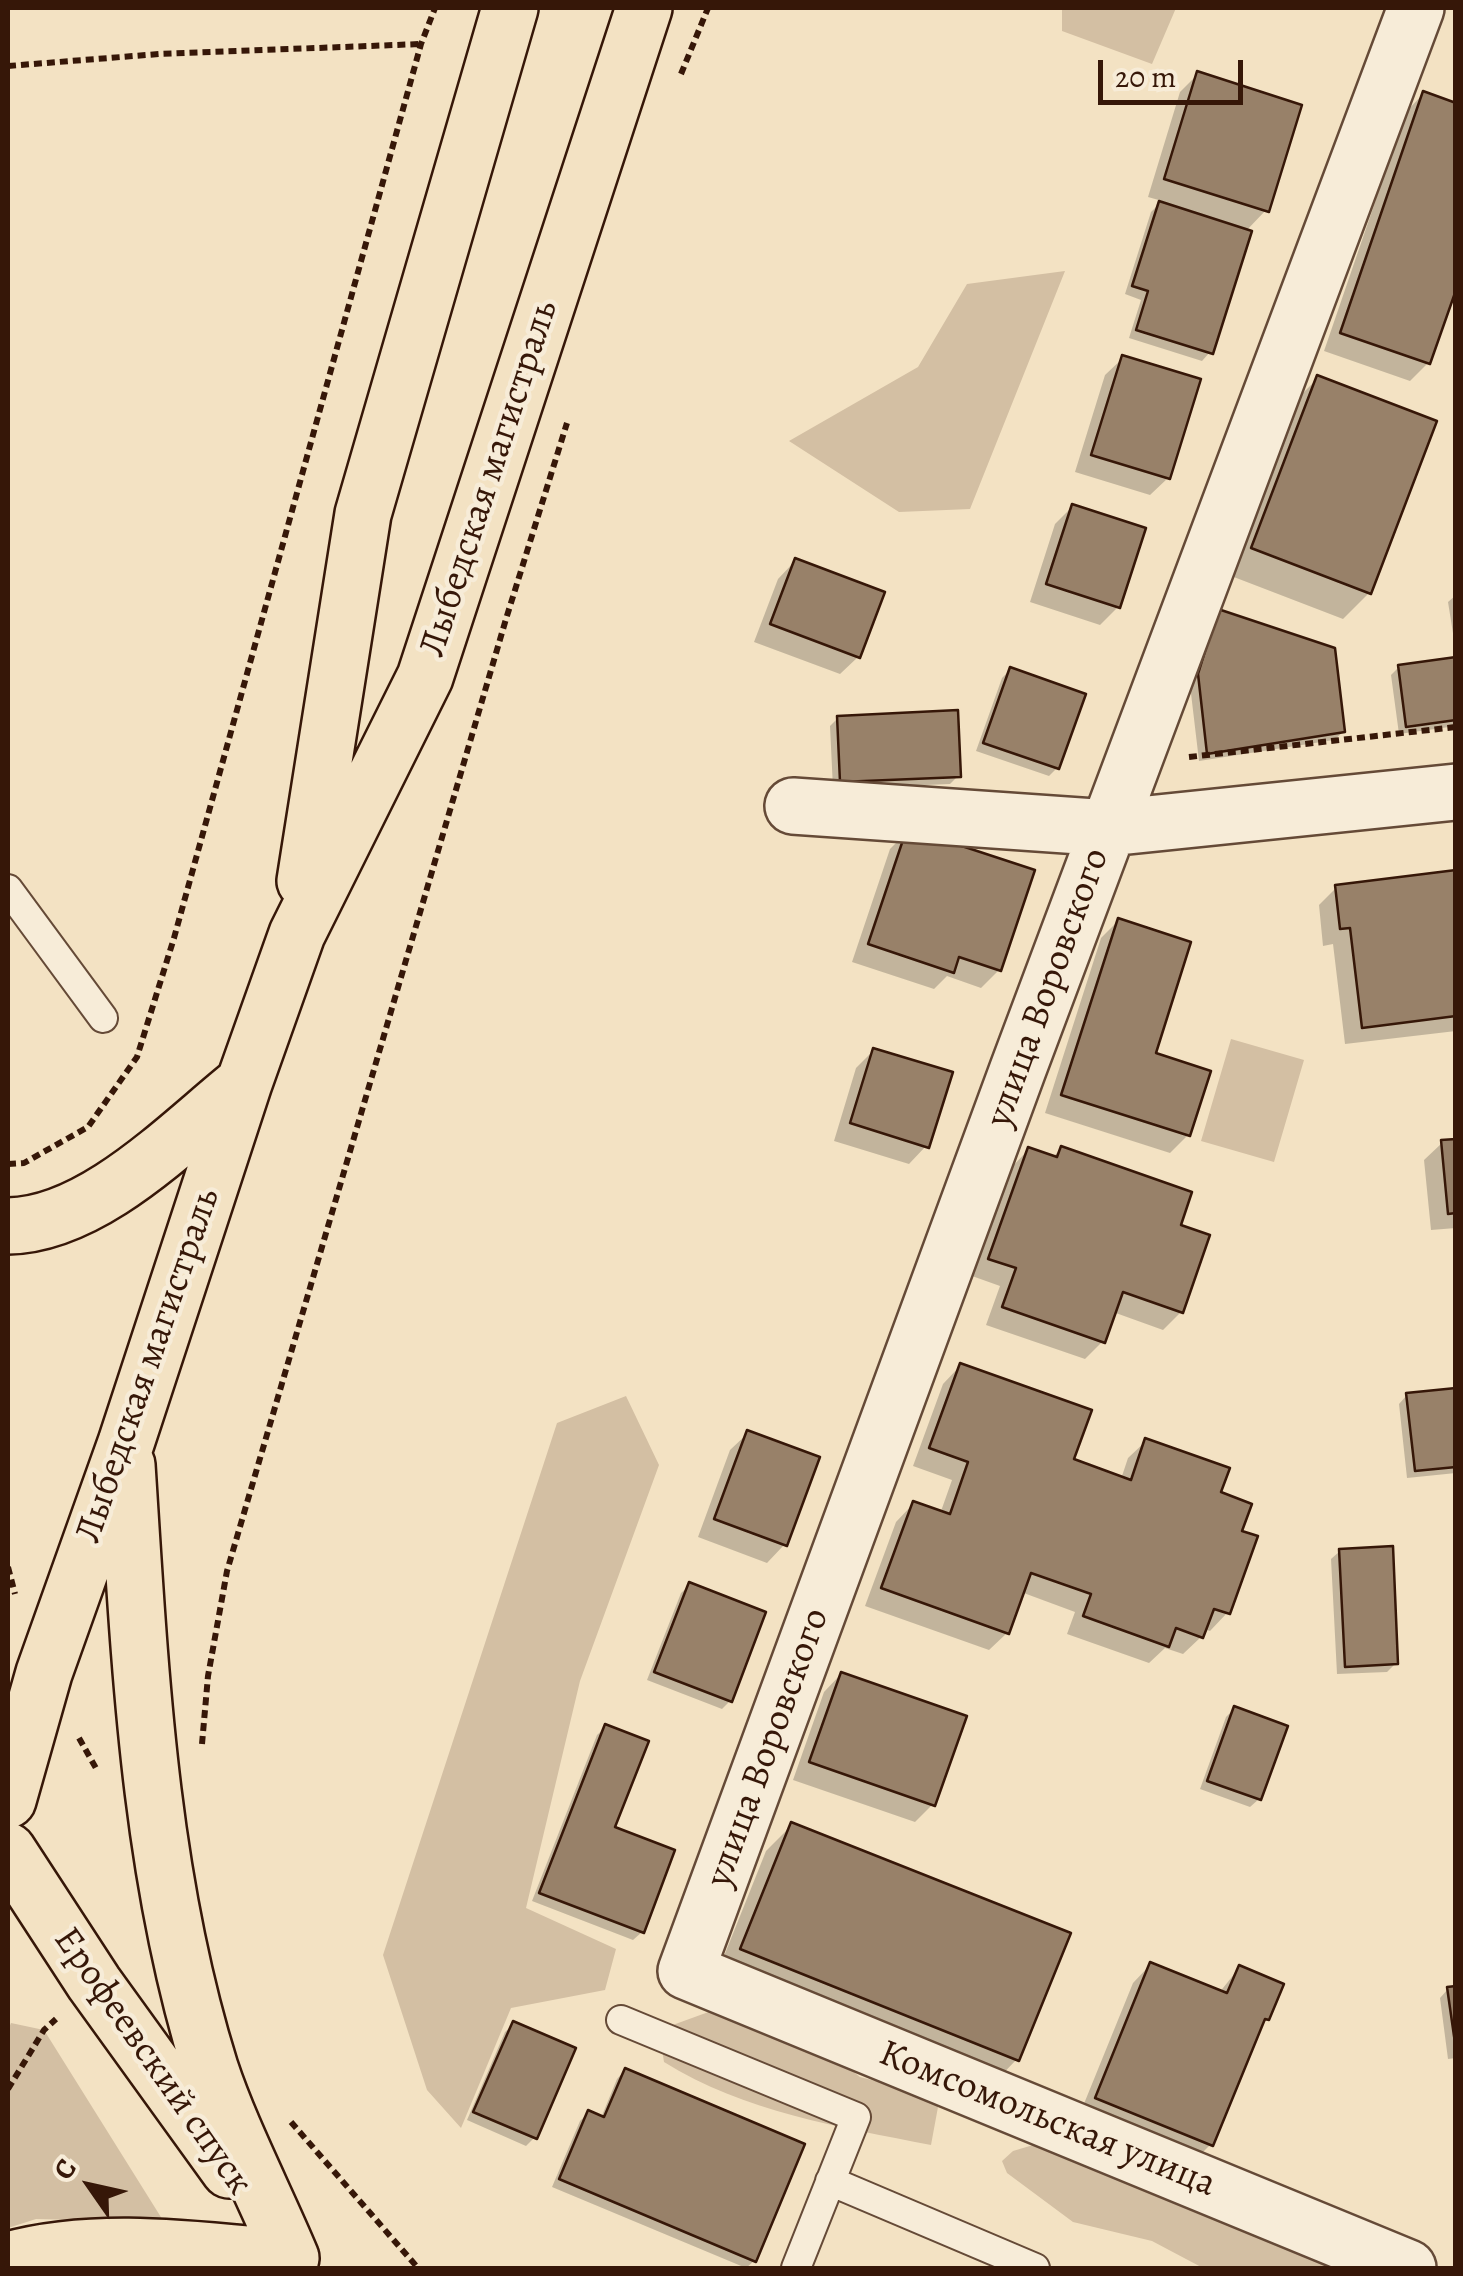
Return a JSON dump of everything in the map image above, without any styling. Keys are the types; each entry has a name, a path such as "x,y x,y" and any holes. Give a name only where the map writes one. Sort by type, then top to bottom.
{"main road":[{"name":"Лыбедская магистраль","path":"297,934 363,514 510,8"},
{"name":"Лыбедская магистраль","path":"8,1800 44,1673 126,1443 244,1083 297,934 424,677 644,8"},
{"path":"8,1226 33,1226 106,1194 244,1083"},
{"path":"126,1443 142,1692 126,1779 212,2072 297,2263"},
{"name":"Ерофеевский спуск","path":"8,1851 94,1983 297,2263"},
{"path":"8,2260 42,2250 160,2246 297,2263"}],"street":[{"name":"улица Воровского","path":"686,1971 1416,8"},
{"path":"794,806 1109,828 1456,792"},
{"name":"Комсомольская улица","path":"686,1971 1408,2268"}],"lane":[{"path":"8,889 103,1018"},
{"path":"621,2020 856,2117 796,2268"},
{"path":"830,2182 1035,2268"}],"path":[{"path":"8,1164 24,1163 88,1128 137,1057 190,881 421,44 435,8"},
{"path":"679,80 708,8"},
{"path":"8,66 160,54 421,44"},
{"path":"204,1761 208,1676 227,1571 500,638 570,416"},
{"path":"1140,744 1195,759 1456,727"},
{"path":"44,1673 126,1779 204,1742"},
{"path":"287,2118 418,2268"}],"shaded area":[{"path":"1062,8 1176,8 1152,64 1062,31"},
{"path":"1065,271 970,509 899,512 789,441 918,367 967,284"},
{"path":"1231,1039 1304,1060 1274,1162 1201,1141"},
{"path":"626,1396 659,1465 580,1681 526,1908 616,1949 605,1990 511,2008 461,2128 427,2090 383,1955 557,1423"},
{"path":"725,2006 817,2043 860,2077 926,2094 938,2107 931,2145 793,2116 727,2094 664,2062 659,2030"},
{"path":"11,2023 44,2030 164,2222 36,2219 8,2228"},
{"path":"1060,2137 1374,2268 1203,2268 1152,2241 1073,2222 1007,2173 1002,2161 1013,2151"}],"building":[{"path":"1197,71 1302,105 1269,212 1164,179"},
{"path":"1423,91 1456,103 1456,290 1430,364 1340,333"},
{"path":"1159,201 1252,231 1213,354 1136,330 1148,291 1132,286"},
{"path":"1122,355 1201,379 1170,479 1091,455"},
{"path":"1317,375 1437,421 1371,594 1251,548"},
{"path":"1072,504 1146,528 1120,608 1046,584"},
{"path":"795,558 885,592 860,658 770,624"},
{"path":"1218,609 1335,648 1345,732 1207,754 1198,674"},
{"path":"1456,657 1456,720 1406,727 1398,665"},
{"path":"1010,667 1086,694 1059,769 983,743"},
{"path":"958,710 961,777 840,782 837,716"},
{"path":"907,828 1035,870 1001,971 959,957 954,973 868,944"},
{"path":"1456,870 1456,1016 1362,1028 1350,928 1340,929 1335,885"},
{"path":"1118,918 1191,942 1156,1053 1211,1071 1190,1136 1061,1095"},
{"path":"873,1048 953,1072 929,1148 850,1123"},
{"path":"1456,1139 1456,1213 1448,1214 1441,1140"},
{"path":"1061,1146 1192,1192 1181,1225 1210,1235 1183,1313 1123,1292 1105,1343 1002,1307 1016,1268 988,1259 1028,1147 1057,1157"},
{"path":"960,1363 1092,1410 1074,1459 1131,1480 1145,1438 1230,1468 1221,1492 1252,1504 1242,1531 1258,1536 1230,1614 1214,1609 1203,1638 1176,1628 1169,1647 1083,1616 1091,1594 1031,1573 1009,1634 881,1588 913,1501 950,1514 968,1462 929,1448"},
{"path":"1456,1388 1456,1467 1415,1471 1406,1393"},
{"path":"747,1430 820,1457 787,1546 714,1519"},
{"path":"1393,1546 1398,1664 1345,1667 1339,1549"},
{"path":"689,1582 766,1612 732,1702 654,1672"},
{"path":"841,1672 967,1716 935,1806 809,1762"},
{"path":"1234,1706 1288,1726 1261,1800 1207,1781"},
{"path":"605,1724 649,1741 615,1827 675,1850 644,1933 539,1893"},
{"path":"791,1822 1071,1933 1019,2061 740,1949"},
{"path":"1150,1962 1227,1993 1239,1965 1284,1984 1269,2020 1265,2019 1213,2146 1095,2098"},
{"path":"1456,1986 1456,2050 1447,1987"},
{"path":"513,2021 576,2048 537,2139 473,2112"},
{"path":"625,2068 805,2144 756,2262 559,2179 588,2110 604,2117"}]}
